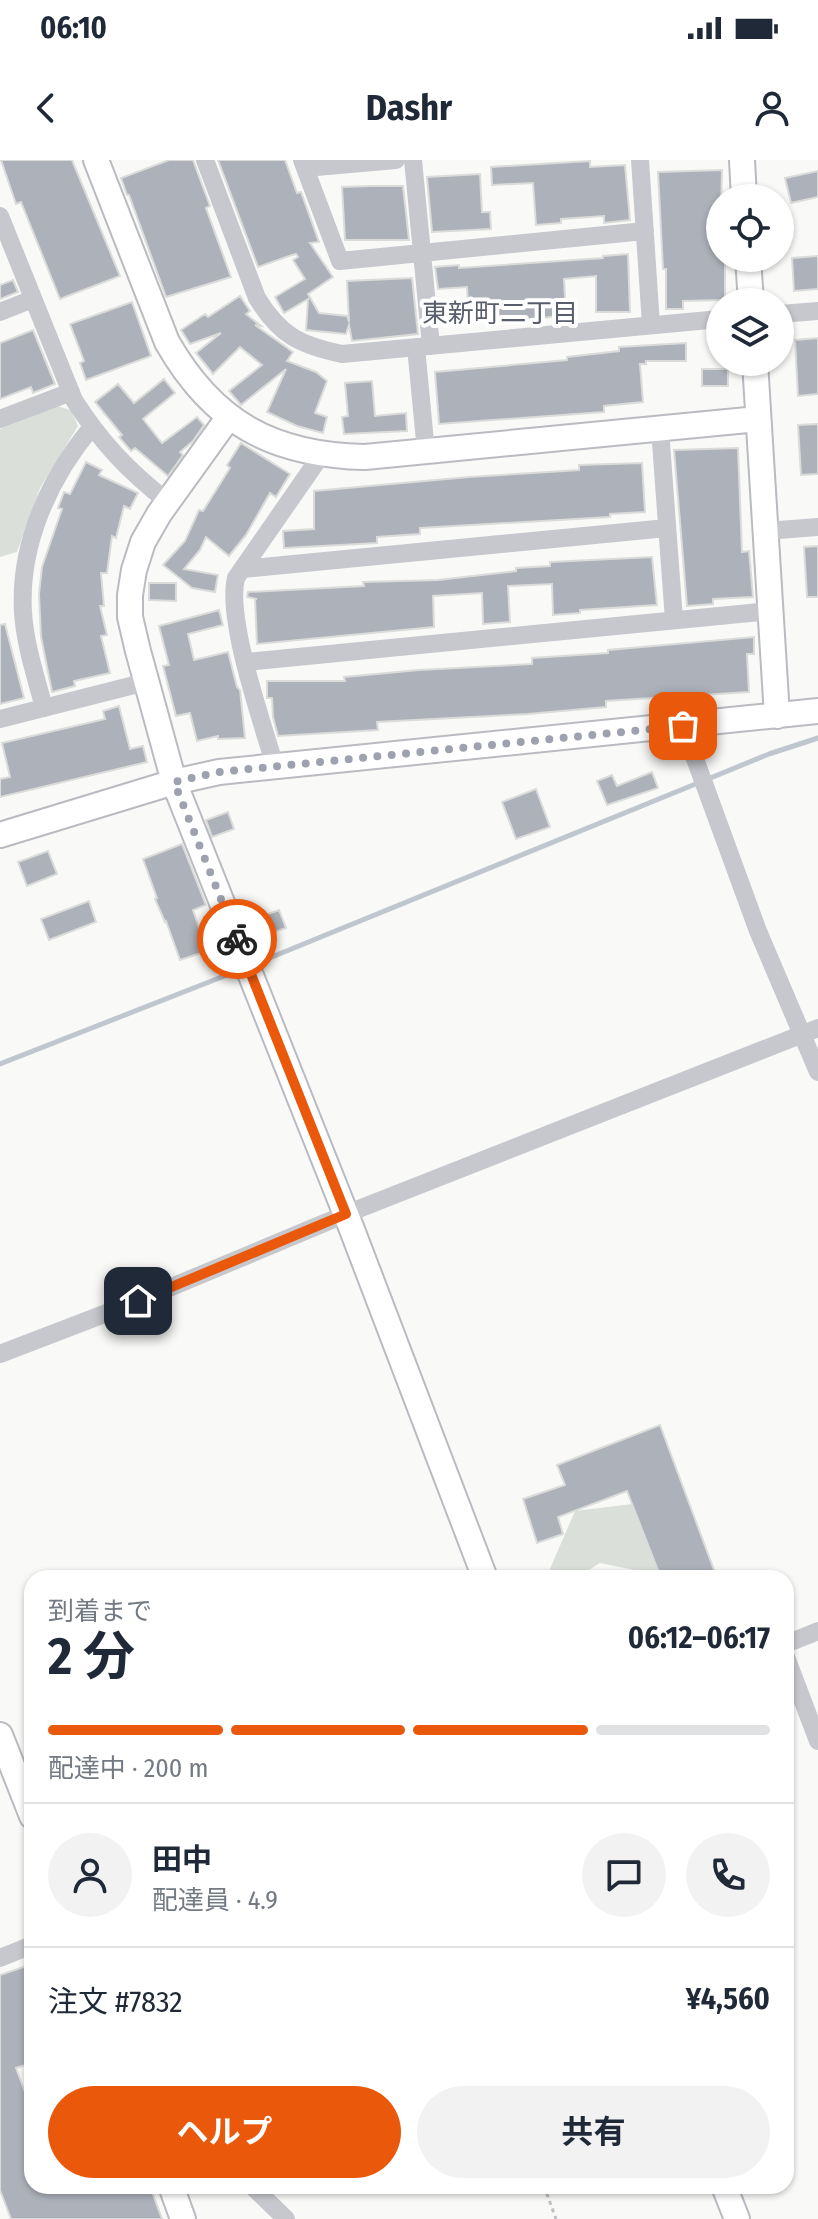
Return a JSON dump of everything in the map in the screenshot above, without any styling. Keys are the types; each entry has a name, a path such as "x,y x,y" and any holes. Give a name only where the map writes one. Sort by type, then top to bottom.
{"street":[{"path":"205,160 257,298 268,316 287,336 312,348 342,354 706,320"},
{"path":"396,160 304,164 340,261 645,231"},
{"path":"413,160 423,253 426,452"},
{"path":"640,160 651,325"},
{"path":"742,160 743,184"},
{"path":"98,161 167,342 180,365 228,418 271,442 322,454 365,457 758,419"},
{"path":"0,216 71,392 92,427 133,475 168,502"},
{"path":"0,312 33,299"},
{"path":"794,313 818,311"},
{"path":"756,376 777,716"},
{"path":"0,419 71,392"},
{"path":"228,418 143,542 134,570 130,617 174,782 346,1214 482,1570"},
{"path":"44,708 28,649 23,612 23,573 29,544 52,486 73,450 92,427"},
{"path":"660,429 674,620"},
{"path":"275,766 246,662 232,594 236,578 322,454"},
{"path":"765,531 818,527"},
{"path":"242,569 667,528"},
{"path":"246,662 770,611"},
{"path":"0,719 146,682"},
{"path":"0,835 174,782 219,772 818,711"},
{"path":"683,726 758,931 810,1030 818,1072"},
{"path":"0,1354 810,1030"},
{"path":"794,1641 818,1631"},
{"path":"794,1678 818,1741"},
{"path":"0,1735 24,1796"},
{"path":"0,1958 24,1948"},
{"path":"174,2194 183,2219"},
{"path":"260,2194 286,2219"},
{"path":"727,2194 737,2219"}],"path":[{"path":"547,2194 556,2219"}],"shaded area":[{"path":"57,406 71,410 78,426 40,488 17,552 0,557 0,429"},
{"path":"632,1504 658,1570 634,1570 600,1563 589,1570 549,1570 575,1511"}],"building":[{"path":"1,160 72,160 120,276 60,299 21,202 16,204"},
{"path":"169,160 193,160 210,206 206,208 231,277 166,297 121,178"},
{"path":"218,160 285,160 297,193 301,192 319,242 310,243 333,277 308,294 319,313 347,316 349,322 347,281 412,278 418,334 352,341 349,325 346,334 306,330 308,299 284,313 275,297 305,279 293,260 298,257 292,255 258,267"},
{"path":"590,161 590,167 625,165 630,220 604,223 604,216 561,219 561,223 536,225 533,183 492,185 491,167"},
{"path":"722,170 722,184 706,184 706,272 725,272 725,288 706,288 706,300 683,301 683,309 666,309 658,172"},
{"path":"818,171 818,197 794,202 794,184 786,184 785,178"},
{"path":"480,174 482,212 490,212 491,229 432,232 427,177"},
{"path":"403,186 409,240 345,240 342,187"},
{"path":"628,254 630,312 596,312 596,276 564,279 566,315 535,319 469,322 467,287 438,289 435,267 459,265 459,268"},
{"path":"818,256 818,289 794,291 794,258"},
{"path":"13,280 18,292 0,299 0,285"},
{"path":"240,296 250,311 246,314 261,326 255,325 293,352 287,361 316,372 327,381 315,413 327,417 323,433 297,426 267,412 286,369 241,405 229,391 262,365 240,347 213,374 196,353 221,333 190,344 181,330"},
{"path":"132,302 151,356 86,380 80,363 84,361 70,324"},
{"path":"33,330 55,384 33,393 31,387 0,399 0,343"},
{"path":"818,338 818,394 798,396 795,340"},
{"path":"686,343 686,361 646,361 646,364 640,364 643,402 604,406 604,412 439,424 435,372 567,360 567,357 619,351 619,347"},
{"path":"702,369 706,369 706,376 728,376 728,386 702,386"},
{"path":"164,379 175,393 143,419 162,443 197,417 204,425 193,441 180,452 183,455 168,476 135,448 131,451 95,402 118,384 134,403"},
{"path":"372,381 375,416 406,413 407,431 344,434 342,417 348,416 345,383"},
{"path":"818,424 818,474 801,475 798,425"},
{"path":"241,443 290,474 276,497 270,493 246,535 229,556 206,537 200,550 184,569 218,575 215,592 192,588 163,565 185,541 199,510 203,511 230,468 227,465"},
{"path":"738,448 742,552 749,551 753,597 713,599 713,604 687,606 674,450"},
{"path":"86,462 102,470 99,475 138,493 130,509 124,506 116,538 112,536 107,573 101,573 104,606 100,606 107,635 101,636 110,673 74,681 75,686 52,692 41,637 39,594 42,567 62,509 58,508 64,492 70,494"},
{"path":"642,463 645,512 610,514 610,517 420,528 420,534 377,537 377,543 284,548 283,531 314,529 314,491 579,470 579,465"},
{"path":"818,546 818,597 807,597 804,547"},
{"path":"652,557 657,605 553,615 552,584 508,586 510,622 483,624 482,593 433,596 434,627 257,644 257,599 247,597 248,592 364,586 363,582 438,580 516,571 516,568 550,566 550,562"},
{"path":"149,583 176,583 176,601 149,600"},
{"path":"219,610 223,625 188,634 194,660 228,652 240,690 245,738 218,739 218,736 197,741 190,713 176,716 163,666 169,665 159,626"},
{"path":"5,624 24,698 0,704 0,625"},
{"path":"754,637 754,654 747,654 749,692 606,701 606,707 528,714 377,722 378,730 278,736 272,698 267,698 267,681 345,681 344,677 532,664 532,658"},
{"path":"119,706 130,749 143,746 147,762 0,797 0,779 10,777 2,743 105,719 103,711"},
{"path":"652,772 658,788 607,805 597,781 612,775 617,786"},
{"path":"536,789 550,827 516,839 502,802"},
{"path":"228,812 234,829 212,837 206,820"},
{"path":"182,844 206,905 193,910 207,951 180,960 155,899 143,859"},
{"path":"48,851 57,874 27,886 18,862"},
{"path":"89,901 96,922 49,940 41,919"},
{"path":"279,910 286,928 257,938 251,920"},
{"path":"660,1425 714,1570 658,1570 627,1491 558,1517 563,1534 537,1543 523,1499 565,1485 557,1465"},
{"path":"24,1967 24,2066 16,2068 24,2090 24,2194 153,2194 162,2219 11,2219 0,2190 0,1975"}],"waterway":[{"path":"708,779 818,738"},
{"path":"262,961 698,783"},
{"path":"0,1064 237,971"}],"way so far":[{"path":"237,939 174,782 219,772 683,726"}],"district":[{"name":"東新町二丁目","path":"500,313"}],"route":[{"path":"138,1301 346,1214 237,939"}]}
